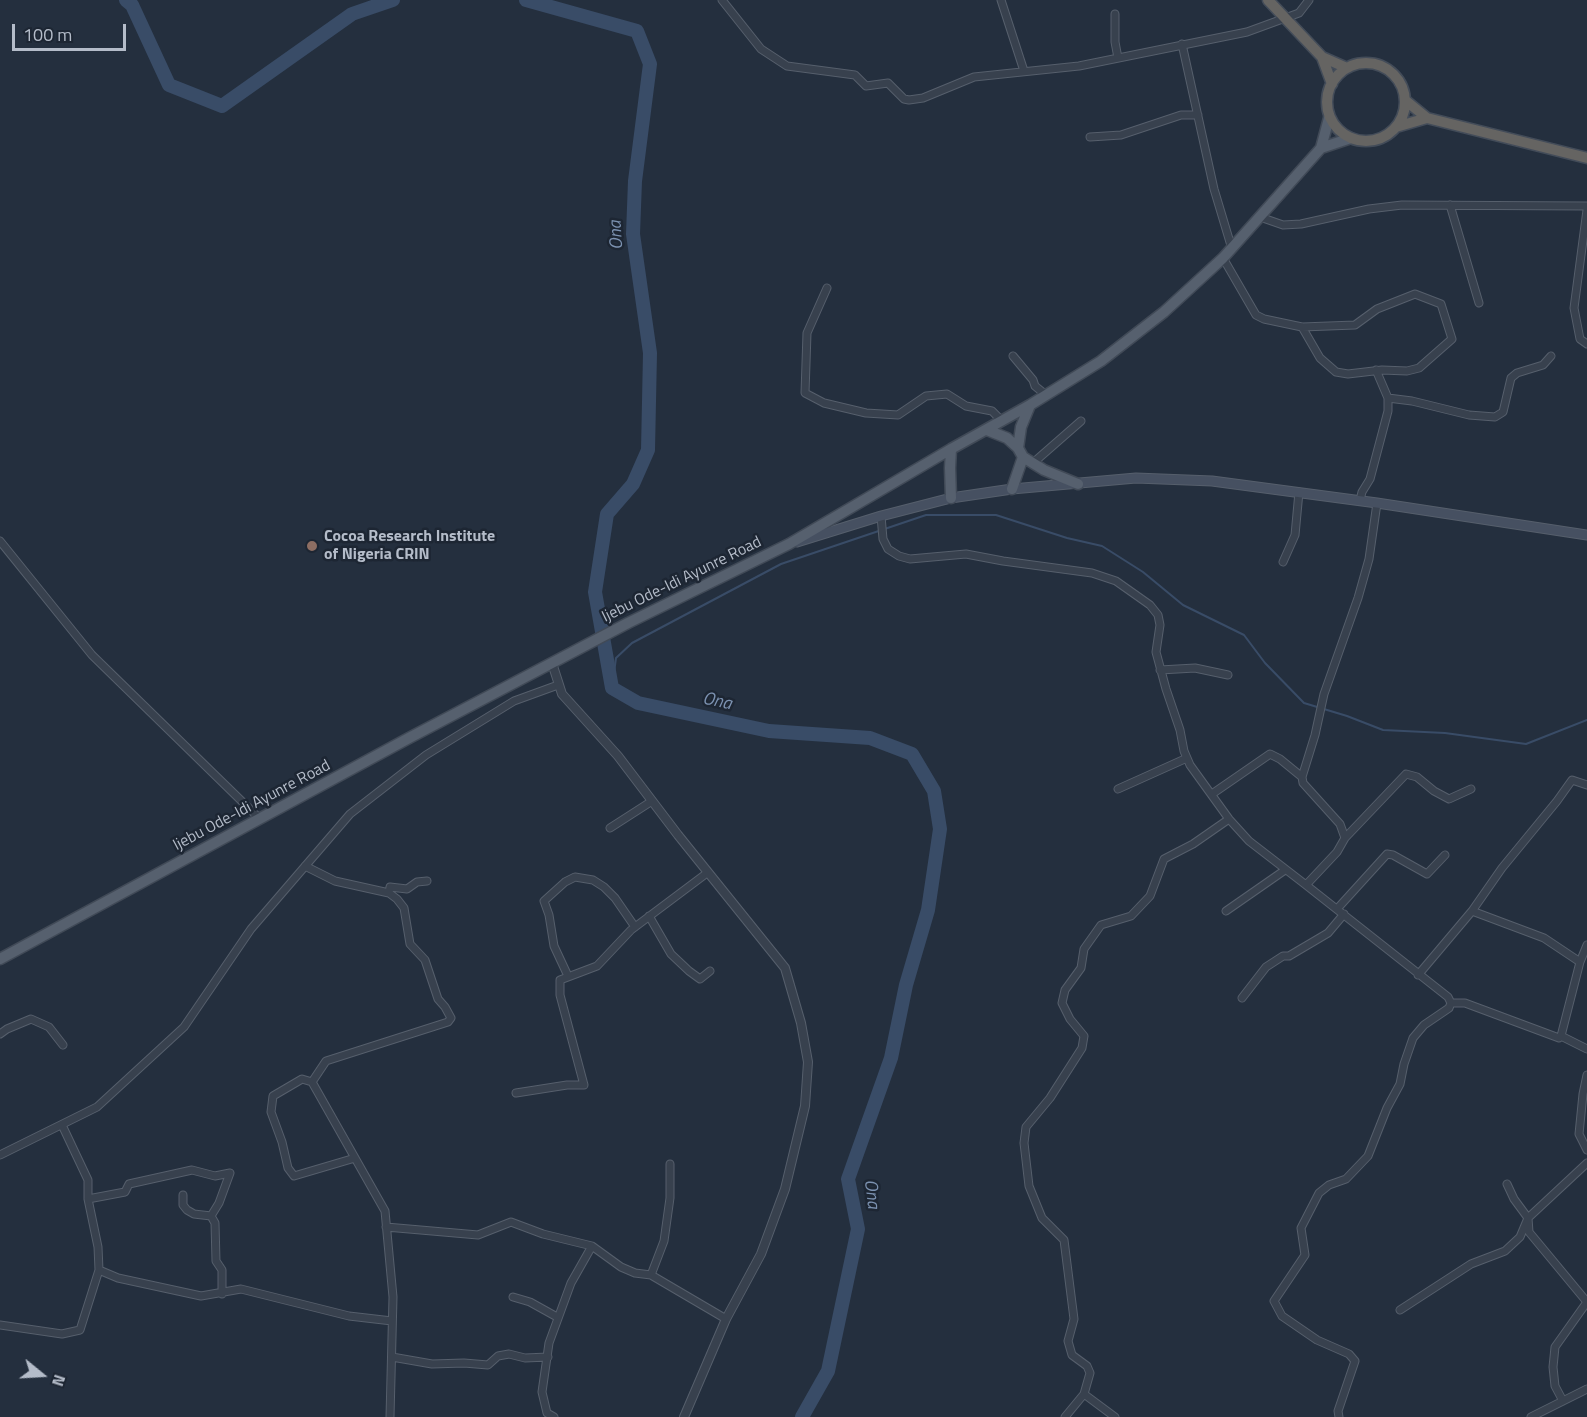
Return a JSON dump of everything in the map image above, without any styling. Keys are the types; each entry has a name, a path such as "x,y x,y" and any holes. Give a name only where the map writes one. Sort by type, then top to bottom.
{"highway":[{"path":"1268,0 1322,57 1347,68"},
{"path":"1322,57 1332,84"},
{"path":"1360,64 1382,66 1398,80 1405,100 1403,114 1396,127 1386,136 1372,141 1351,138 1339,130 1329,118 1328,98 1332,84 1347,68 1360,64"},
{"path":"1405,100 1427,118 1587,158"},
{"path":"1396,127 1427,118"}],"main road":[{"path":"1321,148 1329,118"},
{"path":"1321,148 1351,138"},
{"name":"Ijebu Ode-Idi Ayunre Road","path":"0,959 581,647 789,544 1030,405 1101,361 1164,312 1232,249 1321,148"},
{"path":"1012,489 1025,456 1021,427 1030,405"},
{"path":"987,430 1007,438 1025,456 1058,477 1078,484"},
{"path":"951,449 951,498"},
{"path":"789,544 881,516 951,498 1012,489 1136,478 1212,481 1360,500 1587,535"}],"street":[{"path":"722,0 761,49 787,66 855,75 866,86 888,83 904,99 923,98 974,77 1079,66 1247,32 1299,13 1309,0"},
{"path":"1001,0 1024,71"},
{"path":"1115,14 1115,42 1118,58"},
{"path":"1182,44 1214,189 1232,249"},
{"path":"1090,136 1122,135 1181,115 1198,115"},
{"path":"1260,217 1283,225 1301,224 1369,209 1402,205 1587,208 1574,309 1580,339 1587,344"},
{"path":"1450,205 1479,303"},
{"path":"1223,258 1256,315 1264,319 1302,327 1355,325 1377,309 1415,294 1441,304 1452,339 1419,368 1407,371 1376,370 1348,374 1336,372 1320,358 1302,327"},
{"path":"826,288 807,333 805,393 824,403 855,411 898,415 926,396 947,394 966,406 992,411 1002,421"},
{"path":"1013,356 1033,380 1035,386 1046,395"},
{"path":"1388,398 1469,415 1495,417 1503,412 1511,378 1543,365 1551,356"},
{"path":"1360,500 1370,478 1388,411 1388,398 1376,370"},
{"path":"1025,456 1081,421"},
{"path":"1283,562 1295,535 1299,492"},
{"path":"1345,838 1340,824 1303,783 1302,777 1324,694 1358,598 1369,559 1376,525 1377,503"},
{"path":"881,516 883,539 892,554 910,559 966,554 1092,573 1116,581 1150,605 1158,615 1160,624 1156,652 1160,670 1187,758 1229,819 1249,841 1448,997 1451,1003"},
{"path":"0,541 92,655 260,819"},
{"path":"552,663 562,694 618,756 707,873 785,968 801,1023 808,1062 805,1106 785,1189 761,1254 726,1319 684,1417"},
{"path":"1160,670 1195,668 1228,675"},
{"path":"0,1155 97,1107 184,1027 251,929 350,814 426,755 514,701 558,685"},
{"path":"1212,794 1270,754 1302,777"},
{"path":"1118,789 1187,758"},
{"path":"1306,885 1337,852 1345,838 1406,774 1417,777 1434,791 1449,799 1472,789"},
{"path":"1418,975 1472,911 1502,868 1572,780 1587,785"},
{"path":"610,828 652,801"},
{"path":"1065,1417 1084,1394 1090,1373 1087,1366 1072,1355 1068,1341 1074,1319 1064,1240 1042,1218 1029,1186 1024,1143 1026,1127 1050,1098 1082,1048 1084,1036 1070,1019 1062,1004 1065,990 1081,968 1084,950 1101,925 1131,916 1150,896 1164,859 1193,844 1229,819"},
{"path":"1337,909 1387,854 1394,855 1427,874 1445,855"},
{"path":"305,866 336,881 389,893 398,899 404,908 410,944 425,960 438,999 446,1007 451,1018 448,1022 326,1061 312,1082"},
{"path":"1226,912 1284,870"},
{"path":"516,1093 567,1085 584,1085 560,995 560,980 597,966 635,927 707,873"},
{"path":"568,976 554,946 549,915 544,901 564,882 575,877 593,880 615,898 635,927"},
{"path":"389,893 390,887 407,889 417,882 427,881"},
{"path":"1472,911 1544,938 1580,962"},
{"path":"1242,998 1266,967 1328,933 1344,914"},
{"path":"649,916 671,954 689,971 700,979 710,971"},
{"path":"1561,1036 1580,962 1587,945"},
{"path":"1451,1003 1465,1003 1559,1038 1561,1036 1587,1049"},
{"path":"1339,1417 1338,1411 1355,1361 1350,1354 1317,1340 1282,1316 1274,1301 1305,1255 1301,1227 1319,1193 1329,1185 1346,1179 1368,1156 1387,1108 1400,1084 1413,1038 1424,1025 1449,1008 1451,1003"},
{"path":"0,1034 31,1019 49,1027 63,1045"},
{"path":"1587,1075 1579,1134 1587,1150"},
{"path":"355,1158 294,1176 288,1168 282,1142 271,1112 273,1096 302,1080 312,1082 385,1211 393,1297 390,1417"},
{"path":"0,1325 62,1335 80,1330 99,1270 98,1246 88,1199 88,1180 62,1125"},
{"path":"1400,1310 1471,1264 1505,1251 1520,1237 1528,1218 1587,1163"},
{"path":"651,1275 664,1241 670,1198 670,1164"},
{"path":"88,1199 125,1192 129,1184 192,1170 215,1176 230,1173 219,1203 210,1216"},
{"path":"1507,1184 1514,1199 1528,1218 1529,1232 1587,1302 1555,1347 1553,1367 1555,1386 1563,1401"},
{"path":"183,1195 183,1205 187,1210 194,1214 210,1216 215,1223 216,1261 222,1270 222,1294"},
{"path":"387,1227 478,1235 511,1222 543,1234 592,1246 621,1267 635,1273 651,1275 726,1319"},
{"path":"555,1417 547,1413 542,1392 549,1343 571,1283 592,1246"},
{"path":"99,1270 118,1278 201,1296 241,1289 349,1316 392,1321"},
{"path":"513,1298 530,1302 557,1317"},
{"path":"392,1357 432,1364 488,1365 498,1356 508,1354 525,1358 548,1357"},
{"path":"1532,1417 1587,1389"},
{"path":"1084,1394 1115,1417"}],"waterway":[{"name":"Ona","path":"126,0 132,5 169,85 222,106 352,14 393,0"},
{"name":"Ona","path":"526,0 637,31 650,64 635,181 633,234 650,353 648,450 633,484 607,514 595,592 612,688 638,703 769,731 870,738 912,754 934,791 940,829 928,910 906,985 891,1058 848,1179 858,1229 828,1371 802,1417"},
{"path":"612,688 616,658 632,643 781,564 926,515 996,515 1067,538 1102,546 1143,572 1183,605 1244,635 1265,663 1304,703 1383,730 1445,733 1526,744 1587,720"}],"place":[{"name":"Cocoa Research Institute of Nigeria CRIN","path":"312,546"}]}
